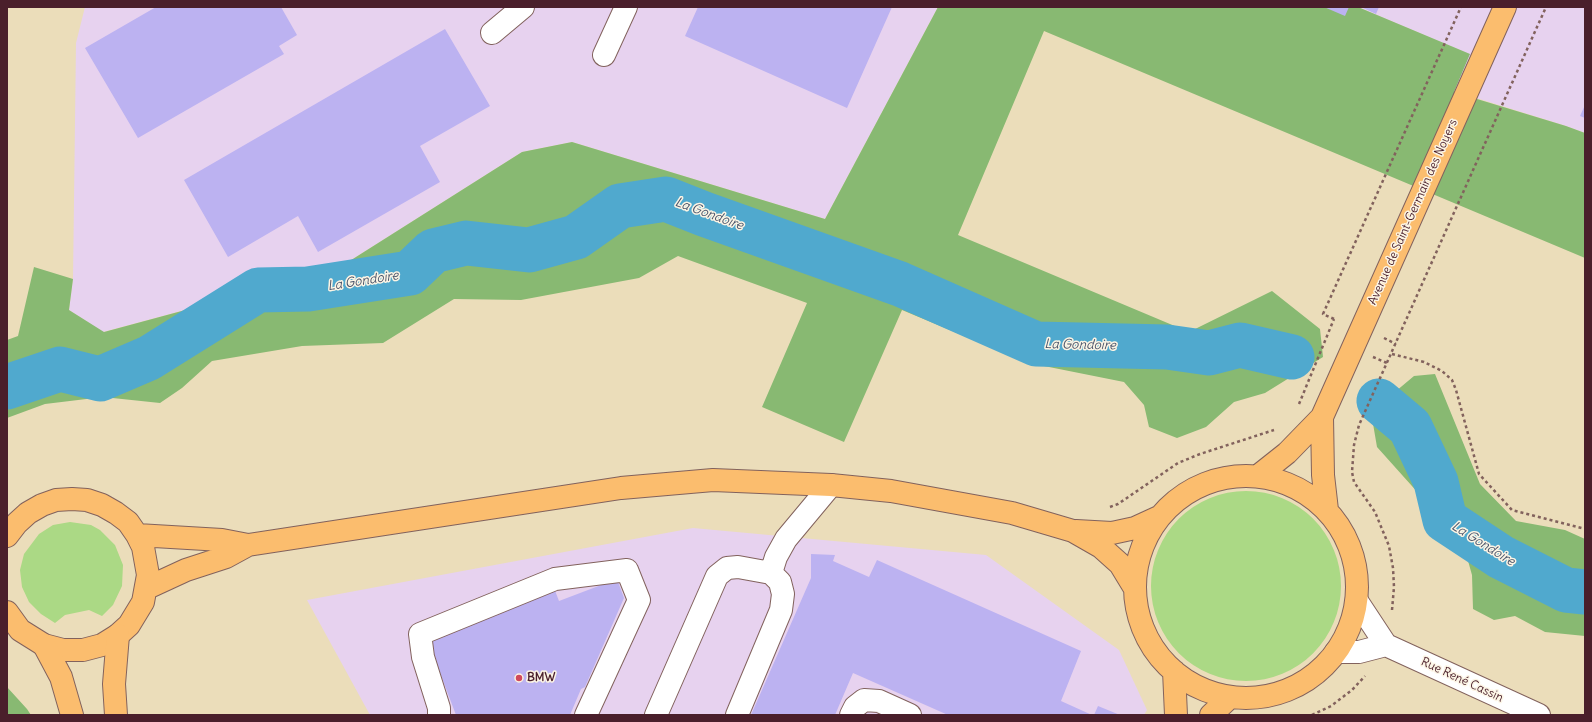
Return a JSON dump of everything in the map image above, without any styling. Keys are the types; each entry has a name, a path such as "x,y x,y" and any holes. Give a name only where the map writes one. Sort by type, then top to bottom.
{"main road":[{"name":"Avenue de Saint-Germain des Noyers","path":"1258,476 1287,454 1322,417 1505,7"},
{"name":"Avenue de Saint-Germain des Noyers","path":"1322,417 1327,510"},
{"path":"137,535 222,540 248,545 621,488 713,480 831,485 891,491 976,506 1012,514 1073,531 1112,533 1135,528 1159,517 1187,492 1221,479 1258,476 1284,482 1307,494 1327,510 1346,537 1356,568 1356,601 1349,627 1336,652 1318,671 1297,686 1276,693 1255,697 1229,698 1187,681 1174,671 1148,640 1138,614 1134,587 1141,550 1159,517"},
{"path":"7,536 17,523 28,513 42,505 56,500 87,500 116,512 128,522 137,535 147,561 147,588 137,614 118,635 102,644 83,650 63,650 44,645 20,630 7,613"},
{"path":"1073,531 1101,547 1120,564 1134,587"},
{"path":"147,588 186,570 226,557 248,545"},
{"path":"116,715 114,684 118,635"},
{"path":"44,645 61,677 72,715"},
{"path":"1174,671 1176,715"},
{"path":"1211,715 1229,698"}],"street":[{"path":"492,33 522,7"},
{"path":"604,55 626,7"},
{"path":"772,574 776,557 786,539 831,485"},
{"path":"656,715 717,576 727,568 738,567 772,574 780,582 783,594 781,610 737,715"},
{"path":"439,715 439,708 423,657 420,634 555,579 627,570 639,600 586,715"},
{"path":"1336,652 1359,652 1386,645 1356,601"},
{"name":"Rue René Cassin","path":"1386,645 1538,715"},
{"path":"852,715 855,707 864,700 879,701 910,715"}],"path":[{"path":"1334,319 1323,314 1461,7"},
{"path":"1392,614 1394,587 1393,568 1389,546 1375,512 1354,482 1352,457 1359,425 1546,7"},
{"path":"1392,354 1424,362 1442,371 1452,380 1479,474 1512,510 1585,528"},
{"path":"1312,715 1331,706 1352,690 1368,672"}],"shaded area":[{"path":"85,7 938,7 825,219 572,142 522,152 337,269 103,332 69,310 73,279 76,43"},
{"path":"1358,7 1585,7 1585,133 1454,91 1469,54"},
{"path":"693,528 986,555 1119,650 1147,710 1144,715 370,715 307,600"}],"green space":[{"path":"938,7 1358,7 1470,54 1454,92 1585,133 1585,258 1044,31 958,235 1189,332 1272,291 1320,329 1323,357 1265,393 1234,402 1206,427 1177,438 1149,427 1144,405 1124,382 1029,363 902,310 844,442 762,407 807,303 678,256 639,278 521,300 454,299 383,343 302,346 212,361 182,388 160,403 103,397 45,404 7,418 7,340 18,336 34,267 73,279 69,310 104,332 337,269 522,152 572,142 825,219"},
{"path":"1435,374 1480,484 1516,521 1565,530 1585,539 1585,636 1545,632 1515,616 1494,620 1473,609 1472,575 1463,543 1377,447 1371,412 1414,376"},
{"path":"1237,491 1255,491 1274,495 1291,502 1306,512 1320,526 1330,541 1337,558 1341,577 1341,595 1337,614 1330,631 1320,646 1306,660 1291,670 1274,677 1255,681 1237,681 1218,677 1201,670 1186,660 1172,646 1162,631 1155,614 1151,595 1151,577 1155,558 1162,541 1172,526 1186,512 1201,502 1218,495"},
{"path":"70,522 91,525 100,530 115,545 123,565 122,586 113,605 102,616 89,610 65,615 55,623 41,614 29,602 22,587 20,570 24,554 39,534 53,525"},
{"path":"7,687 27,709 31,715 7,715"}],"building":[{"path":"156,7 281,7 297,35 279,46 284,54 138,138 85,48"},
{"path":"698,7 892,7 847,108 685,36"},
{"path":"1324,7 1349,7 1345,16"},
{"path":"1361,7 1379,7 1376,14"},
{"path":"445,29 490,106 420,146 440,182 318,252 298,216 228,257 184,180"},
{"path":"1585,105 1585,118 1580,116"},
{"path":"811,554 835,555 833,561 869,577 877,560 1081,651 1061,701 1092,715 948,715 853,673 835,715 751,715 811,578"},
{"path":"617,579 624,598 585,687 581,689 570,715 456,715 426,636 554,588 559,601"},
{"path":"1098,706 1120,715 1094,715"}],"waterway":[{"name":"La Gondoire","path":"7,387 60,369 100,379 149,358 258,290 308,289 410,273 433,251 466,243 529,250 576,237 620,206 666,199 900,284 1036,344 1167,347 1209,353 1240,345 1292,357"},
{"name":"La Gondoire","path":"1379,401 1410,427 1436,482 1445,520 1501,557 1566,590 1585,592"}],"place":[{"name":"BMW","path":"519,678"}]}
